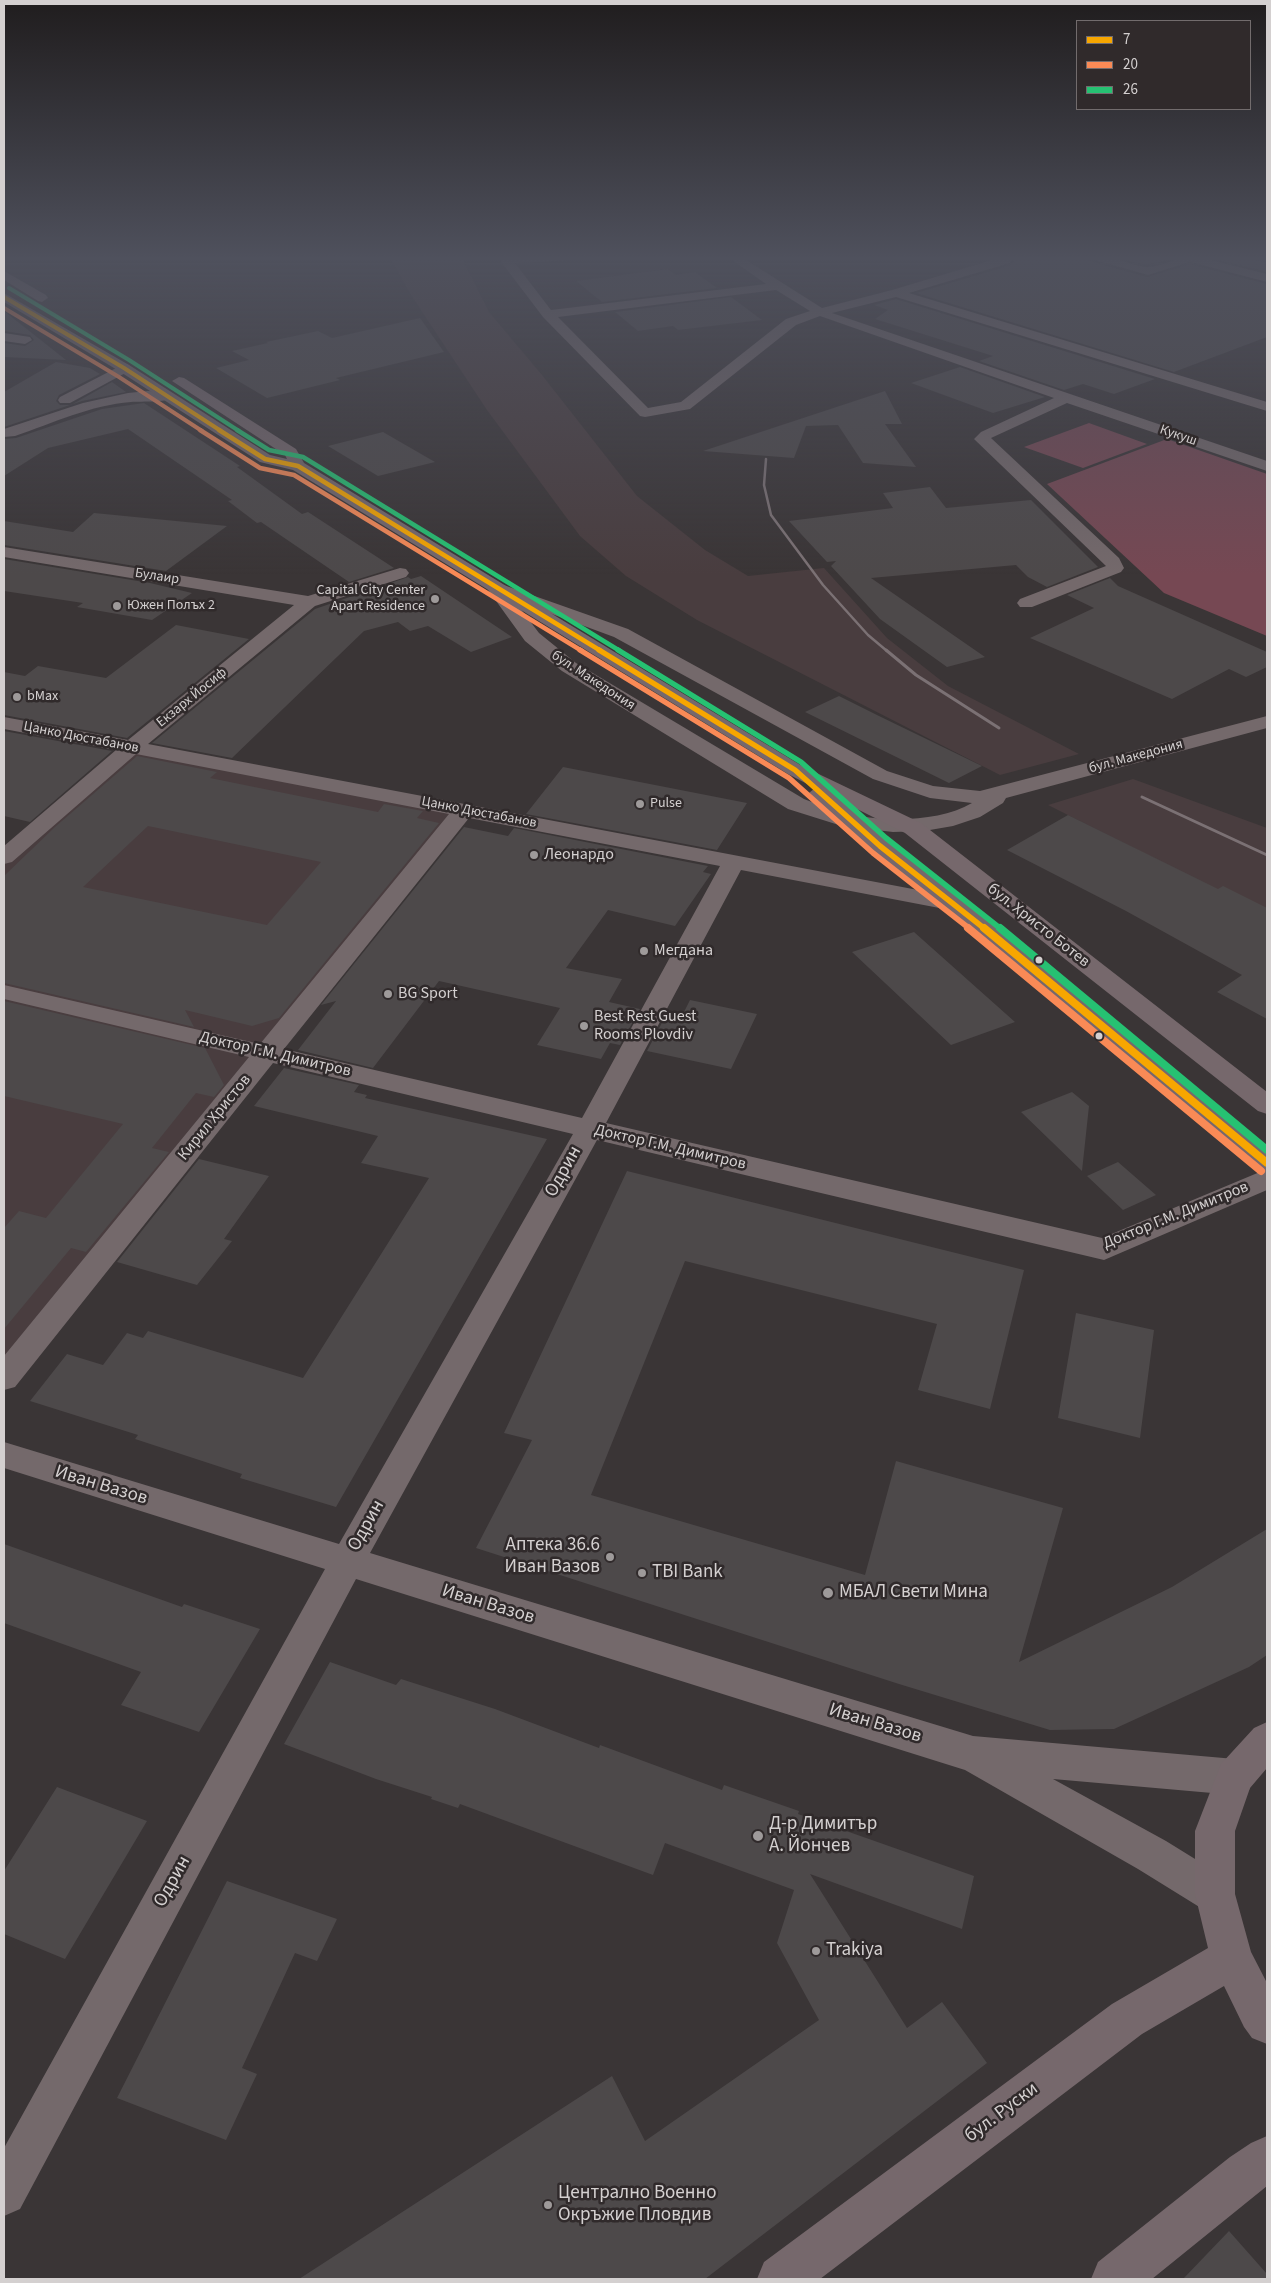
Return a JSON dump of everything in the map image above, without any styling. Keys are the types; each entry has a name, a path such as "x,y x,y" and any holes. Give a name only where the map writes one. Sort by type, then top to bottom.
{"main road":[{"name":"бул. Христо Ботев","path":"115,363 265,459 298,466 795,770 913,828 1267,1105"},
{"path":"124,368 137,363"},
{"name":"бул. Христо Ботев","path":"151,363 291,452 298,466"},
{"name":"бул. Христо Ботев","path":"795,770 880,846 955,904 1267,1163"},
{"path":"1267,1740 1235,1777 1215,1830 1215,1894 1232,1958 1259,2012 1267,2023"},
{"name":"бул. Руски","path":"781,2279 1127,2019 1232,1958"},
{"path":"1115,2279 1246,2173 1267,2159"}],"street":[{"path":"596,363 645,413 686,406 740,363"},
{"name":"Кукуш","path":"963,363 1267,466"},
{"path":"1122,363 1267,407"},
{"path":"6,434 74,394 124,368"},
{"path":"6,434 97,402 132,396 168,396"},
{"path":"1026,603 1115,568 1113,562 982,439 986,435 1065,398"},
{"name":"Булаир","path":"4,552 309,602"},
{"name":"Екзарх Йосиф","path":"4,857 131,748 309,602 400,573"},
{"name":"бул. Македония","path":"495,587 621,633 761,708 880,775 930,792 980,797 1005,792 1267,722"},
{"name":"бул. Македония","path":"495,587 532,637 547,652 796,804 842,819 893,824 924,824 945,821 972,812 1005,792"},
{"name":"Цанко Дюстабанов","path":"4,723 955,904"},
{"name":"Кирил Христов","path":"4,1378 464,810"},
{"name":"Одрин","path":"4,2193 347,1562 588,1129 734,861"},
{"name":"Доктор Г.М. Димитров","path":"4,992 1104,1250 1267,1179"},
{"name":"Иван Вазов","path":"4,1455 973,1754 1235,1777"},
{"name":"Иван Вазов","path":"973,1754 1152,1855 1215,1894"}],"shaded area":[{"path":"456,363 532,363 637,496 705,550 748,576 824,568 887,638 948,686 1079,754 1000,775 697,620 626,576 580,536 487,410"},
{"path":"1089,423 1147,444 1083,468 1024,447"},
{"path":"1167,439 1267,474 1267,636 1164,593 1047,484"},
{"path":"131,748 464,810 4,1378 4,857"},
{"path":"1133,779 1267,828 1267,915 1048,805"}],"building":[{"path":"55,363 90,368 100,374 59,395 56,401 60,405 70,405 4,427 4,392"},
{"path":"239,363 400,363 336,378 340,380 267,398 216,368"},
{"path":"984,363 1102,363 1155,379 1114,394 1083,384 1064,390"},
{"path":"1143,363 1199,363 1174,372"},
{"path":"960,367 1045,397 993,413 911,383"},
{"path":"112,382 126,392 82,401 72,404"},
{"path":"885,391 902,424 885,424 916,467 863,463 838,425 806,426 794,458 703,451"},
{"path":"144,403 240,466 237,467 302,514 308,512 394,568 349,582 261,522 257,523 228,501 232,500 128,429 48,448 4,476 4,439 16,438 102,409"},
{"path":"383,432 435,462 378,476 328,446"},
{"path":"930,487 946,508 1031,500 1098,567 1047,587 1028,577 1016,565 871,578 985,657 947,667 880,619 831,566 836,561 827,562 789,521 893,508 883,493"},
{"path":"94,513 227,526 166,571 4,545 4,521 73,532"},
{"path":"4,559 150,583 192,593 152,620 77,607 83,603 4,591"},
{"path":"421,576 512,637 471,652 428,626 410,631 398,622 364,631 232,758 152,743 315,609 408,577 411,579"},
{"path":"1110,578 1118,586 1267,652 1267,667 1246,677 1229,669 1172,699 1030,638 1094,608 1067,595"},
{"path":"176,625 249,639 127,738 4,715 4,672 25,676 38,666 106,678"},
{"path":"839,696 982,766 949,783 805,712"},
{"path":"4,731 112,751 30,822 4,816"},
{"path":"137,756 217,772 210,778 378,812 384,804 423,811 417,818 439,823 279,1018 252,1026 185,1010 194,1027 4,983 4,876 55,827","holes":["148,826 321,862 267,925 83,887"]},
{"name":"Pulse","path":"563,767 747,803 717,850 526,814"},
{"path":"1068,815 1218,889 1223,886 1267,908 1267,1019 1217,992 1242,975 1126,911 1007,850"},
{"path":"464,827 508,836 514,828 708,866 703,872 711,874 675,926 608,910 566,968 622,979 609,1002 640,1009 620,1045 610,1043 601,1059 537,1045 560,1008 439,981 373,1068 298,1050 336,1001 321,1005"},
{"path":"914,932 1015,1022 951,1045 852,952"},
{"path":"690,1000 757,1014 731,1069 647,1051 666,1015 681,1018"},
{"path":"4,1001 205,1048 224,1085 214,1097 196,1093 152,1148 169,1152 86,1252 71,1248 4,1329 4,1228 19,1211 46,1218 123,1124 4,1096"},
{"path":"284,1068 359,1085 354,1092 367,1095 365,1098 547,1139 336,1507 240,1478 242,1474 135,1439 138,1435 30,1401 67,1354 103,1365 127,1333 143,1338 148,1331 303,1378 429,1178 361,1163 378,1136 254,1106"},
{"path":"1072,1092 1089,1106 1082,1171 1021,1112"},
{"path":"199,1159 269,1176 224,1239 232,1241 197,1285 117,1262"},
{"path":"1118,1162 1156,1195 1123,1210 1087,1176"},
{"path":"627,1171 1024,1270 990,1409 918,1390 937,1324 685,1261 591,1495 865,1575 896,1461 1063,1508 1019,1662 1172,1587 1267,1529 1267,1655 1249,1667 1114,1729 1050,1730 899,1684 476,1548 532,1440 504,1433"},
{"path":"1076,1313 1154,1330 1140,1438 1058,1418"},
{"path":"4,1544 182,1607 184,1604 260,1629 199,1732 121,1705 141,1672 4,1623"},
{"path":"330,1662 396,1685 401,1679 495,1709 599,1748 600,1745 722,1790 724,1785 799,1811 798,1814 974,1876 962,1929 810,1874 907,2028 942,2002 987,2063 705,2279 299,2279 612,2076 645,2141 819,2020 777,1943 794,1890 665,1843 653,1875 460,1804 458,1808 431,1799 432,1797 376,1779 284,1744"},
{"path":"57,1787 147,1821 65,1959 4,1934 4,1871"},
{"path":"227,1881 337,1919 317,1961 295,1953 242,2068 257,2074 226,2140 117,2098"},
{"path":"1229,2231 1267,2274 1267,2279 1183,2279"}],"railway":[{"path":"766,459 764,485 771,515 823,585 868,635 887,651"},
{"path":"886,650 916,675 999,728"},
{"path":"1142,797 1267,855"}],"transit line":[{"name":"20","path":"95,363 260,468 294,475 789,778 873,853 949,912 1261,1171"},
{"name":"7","path":"115,363 265,459 298,466 795,770 880,846 955,904 1267,1163"},
{"name":"26","path":"133,363 269,450 303,457 801,762 886,838 961,896 1267,1150"}],"place":[{"name":"Capital City Center Apart Residence","path":"435,599"},
{"name":"Южен Полъх 2","path":"117,606"},
{"name":"bMax","path":"17,697"},
{"name":"Pulse","path":"640,804"},
{"name":"Леонардо","path":"534,855"},
{"name":"Мегдана","path":"644,951"},
{"name":"BG Sport","path":"388,994"},
{"name":"Best Rest Guest Rooms Plovdiv","path":"584,1026"},
{"name":"Аптека 36.6 Иван Вазов","path":"610,1557"},
{"name":"TBI Bank","path":"642,1573"},
{"name":"МБАЛ Свети Мина","path":"828,1593"},
{"name":"Д-р Димитър А. Йончев","path":"758,1836"},
{"name":"Trakiya","path":"816,1951"},
{"name":"Централно Военно Окръжие Пловдив","path":"548,2205"}]}
